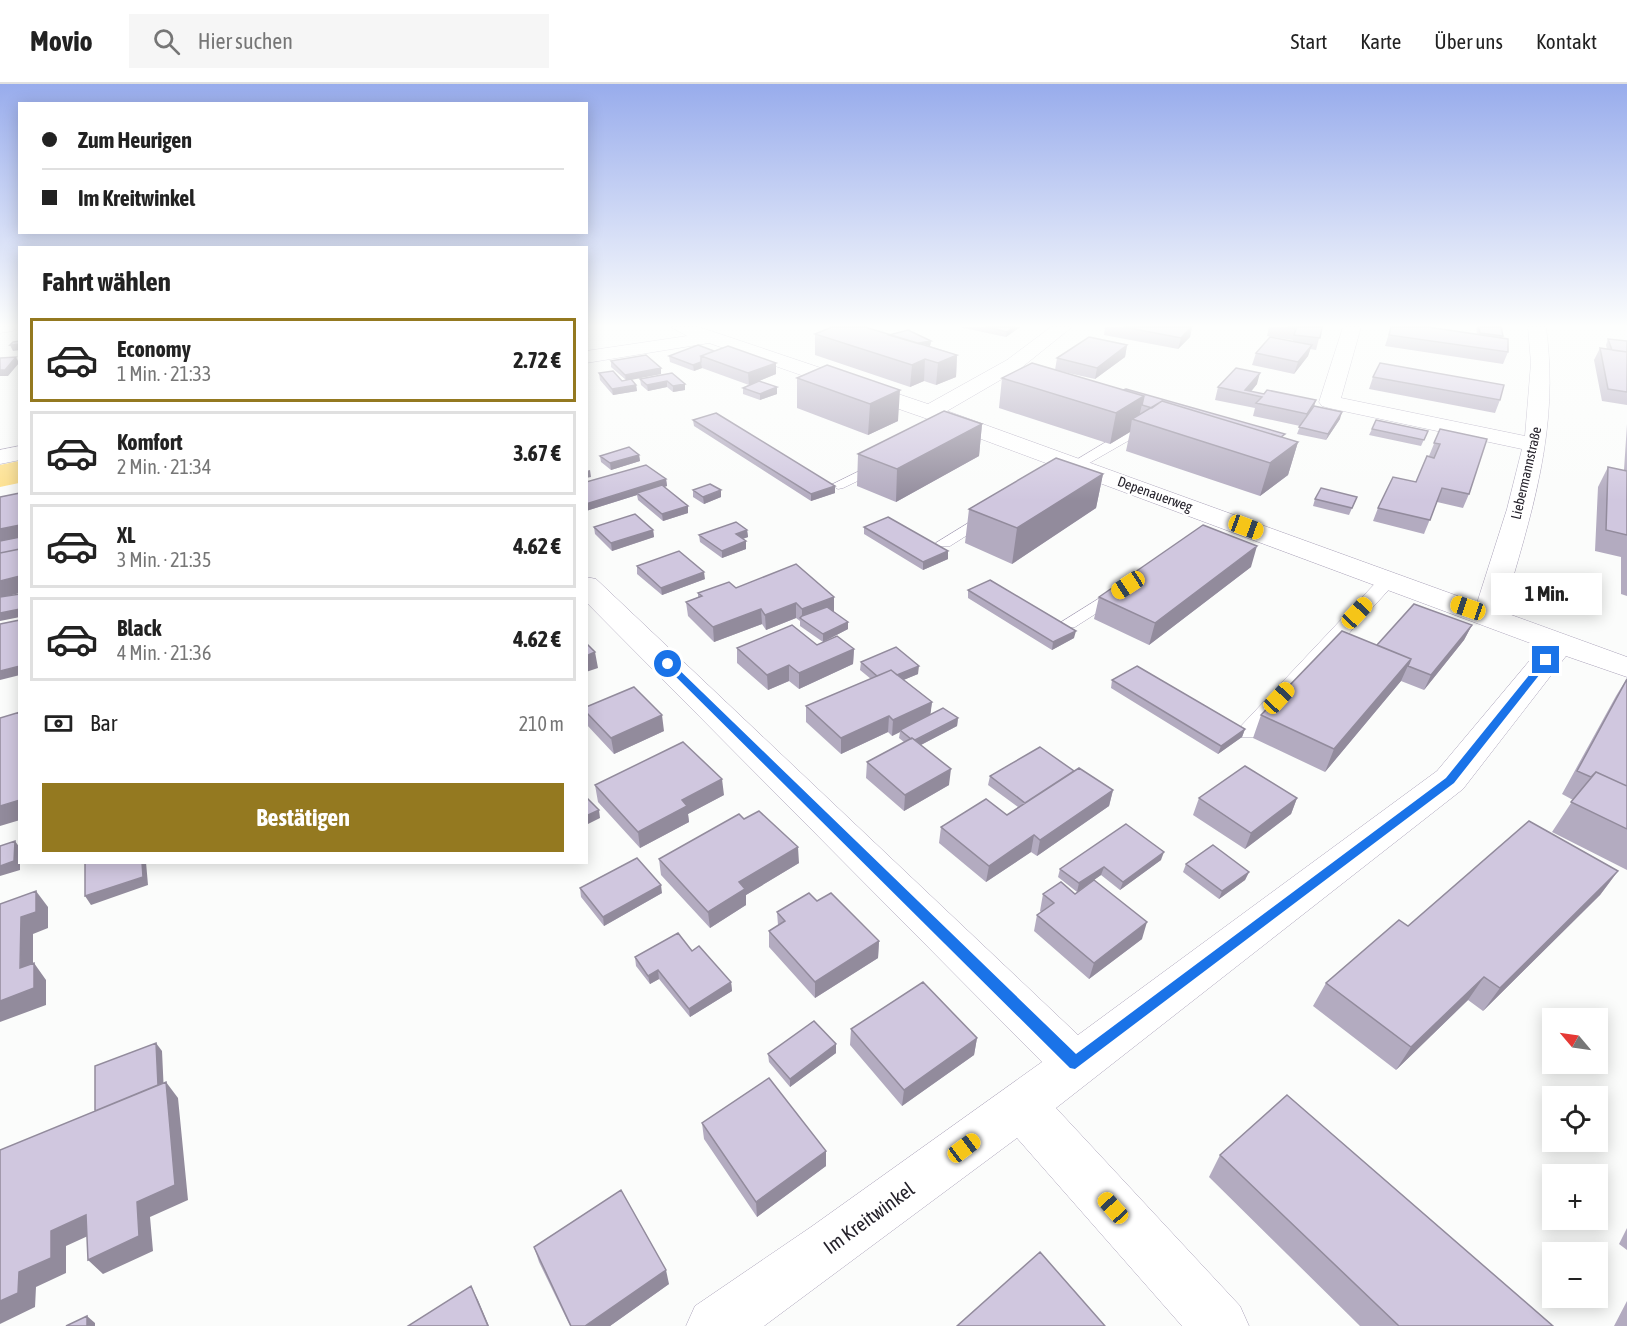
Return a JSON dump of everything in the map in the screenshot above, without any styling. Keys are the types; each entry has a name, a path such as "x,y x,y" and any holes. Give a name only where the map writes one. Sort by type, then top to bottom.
{"street":[{"name":"Depenauerweg","path":"849,385 930,412 953,430 1075,465 1216,526 1389,579 1627,668"},
{"path":"930,412 976,385"},
{"path":"1334,385 1329,402 1535,445"},
{"name":"Liebermannstraße","path":"1488,615 1535,445 1542,385"},
{"path":"0,457 18,453"},
{"path":"588,587 1075,1063"},
{"name":"Im Kreitwinkel","path":"715,1326 830,1246 1021,1106 1450,780 1561,642"},
{"path":"1021,1106 1220,1326"}],"lane":[{"path":"1045,483 1075,465 1155,425 1128,417"},
{"path":"838,485 890,460"},
{"path":"944,543 1005,507"},
{"path":"1247,732 1389,579"},
{"path":"1069,623 1128,585"}],"shaded area":[{"path":"18,461 18,483 0,487 0,465"}],"building":[{"path":"609,385 636,385 612,389"},
{"path":"750,385 777,387 760,394 743,388"},
{"path":"817,385 885,385 900,390 870,404"},
{"path":"1025,385 1107,385 1144,396 1116,413"},
{"path":"1220,385 1249,385 1245,390 1264,394 1267,390 1316,400 1307,414 1256,403 1262,397 1218,387"},
{"path":"1417,385 1504,385 1500,400"},
{"path":"1607,385 1627,385 1627,392 1608,389"},
{"path":"1123,390 1285,434 1281,437 1162,401 1152,408 1142,405 1144,396"},
{"path":"1162,401 1298,442 1270,463 1132,419"},
{"path":"1314,406 1342,412 1328,434 1299,427"},
{"path":"944,411 982,424 897,469 858,454"},
{"path":"716,413 835,486 811,494 693,420"},
{"path":"1376,420 1428,431 1424,440 1372,429"},
{"path":"1440,429 1487,439 1469,494 1442,488 1430,520 1378,508 1393,477 1416,482 1427,456 1434,458 1440,444 1434,443"},
{"path":"629,447 639,455 610,463 600,456"},
{"path":"1056,458 1103,474 1017,528 969,509"},
{"path":"646,465 666,479 588,503 588,481"},
{"path":"1608,467 1627,471 1627,535 1606,530"},
{"path":"710,484 721,490 703,497 693,490"},
{"path":"662,485 688,506 662,514 637,493"},
{"path":"1321,488 1357,497 1352,508 1315,499"},
{"path":"18,493 18,525 0,529 0,497"},
{"path":"635,514 653,530 611,543 594,527"},
{"path":"888,517 948,551 923,562 864,527"},
{"path":"736,522 747,530 736,534 746,541 722,551 699,535"},
{"path":"1203,525 1257,546 1155,623 1099,597"},
{"path":"18,537 18,549 0,553 0,541"},
{"path":"18,549 18,576 0,581 0,553"},
{"path":"679,551 704,572 661,588 637,566"},
{"path":"796,564 834,597 802,609 796,603 765,615 761,609 713,627 686,602 702,596 698,593 729,582 736,588"},
{"path":"990,580 1076,631 1053,642 968,590"},
{"path":"18,594 18,609 0,613 0,597"},
{"path":"1414,604 1472,625 1431,675 1408,666 1411,659 1377,645"},
{"path":"827,607 848,622 823,634 800,618 802,616"},
{"path":"18,620 18,666 0,671 0,624"},
{"path":"792,625 817,645 837,636 854,649 799,673 789,665 767,675 737,648"},
{"path":"1342,631 1411,659 1334,749 1261,715"},
{"path":"588,645 595,652 588,655"},
{"path":"896,647 919,666 897,675 891,670 877,676 861,662"},
{"path":"1137,666 1245,729 1221,746 1112,680"},
{"path":"891,670 932,702 893,720 889,716 841,738 806,706"},
{"path":"1627,679 1627,786 1596,772 1591,777 1577,771"},
{"path":"634,687 662,715 611,738 588,714 588,706"},
{"path":"943,708 958,718 915,740 900,730"},
{"path":"18,713 18,801 0,806 0,718"},
{"path":"912,738 951,769 905,795 867,762"},
{"path":"683,742 722,779 682,800 687,806 638,832 595,785"},
{"path":"1040,747 1074,771 1025,803 990,776"},
{"path":"1245,766 1297,798 1251,833 1199,798"},
{"path":"1079,768 1113,790 1040,840 1034,835 989,866 941,827 986,799 1007,815"},
{"path":"1596,772 1627,786 1627,829 1571,802"},
{"path":"588,799 599,810 588,815"},
{"path":"759,811 798,847 739,882 745,889 708,912 659,859 739,814 744,819"},
{"path":"1529,821 1618,871 1500,988 1484,977 1411,1047 1326,983 1399,920 1408,926"},
{"path":"1126,824 1164,852 1123,882 1104,867 1079,883 1060,869"},
{"path":"15,841 14,861 0,866 0,846"},
{"path":"1213,845 1249,872 1222,891 1186,864"},
{"path":"637,858 661,885 603,917 580,888"},
{"path":"85,864 142,864 143,877 85,896"},
{"path":"1094,880 1147,922 1094,963 1037,915 1054,903 1043,894 1061,882 1075,894"},
{"path":"36,891 36,912 21,917 20,968 34,963 34,988 0,1001 0,904"},
{"path":"809,893 817,901 831,893 879,941 815,982 769,931 785,921 777,912"},
{"path":"678,933 692,951 699,946 731,982 689,1009 658,970 648,976 635,957"},
{"path":"923,982 977,1038 904,1090 851,1029"},
{"path":"814,1021 836,1044 790,1079 768,1054"},
{"path":"156,1043 158,1085 95,1111 95,1066"},
{"path":"769,1078 826,1151 756,1202 702,1123"},
{"path":"166,1082 175,1185 137,1202 139,1236 88,1260 86,1215 51,1231 51,1258 19,1272 18,1293 0,1301 0,1150"},
{"path":"1287,1095 1553,1326 1399,1326 1220,1155"},
{"path":"621,1190 666,1270 585,1326 571,1326 534,1247"},
{"path":"1040,1252 1105,1326 957,1326"},
{"path":"471,1286 488,1326 408,1326"},
{"path":"87,1316 87,1326 66,1326"}],"route":[{"path":"668,664 1075,1063 1196,974 1450,780 1490,733 1546,660"}]}
